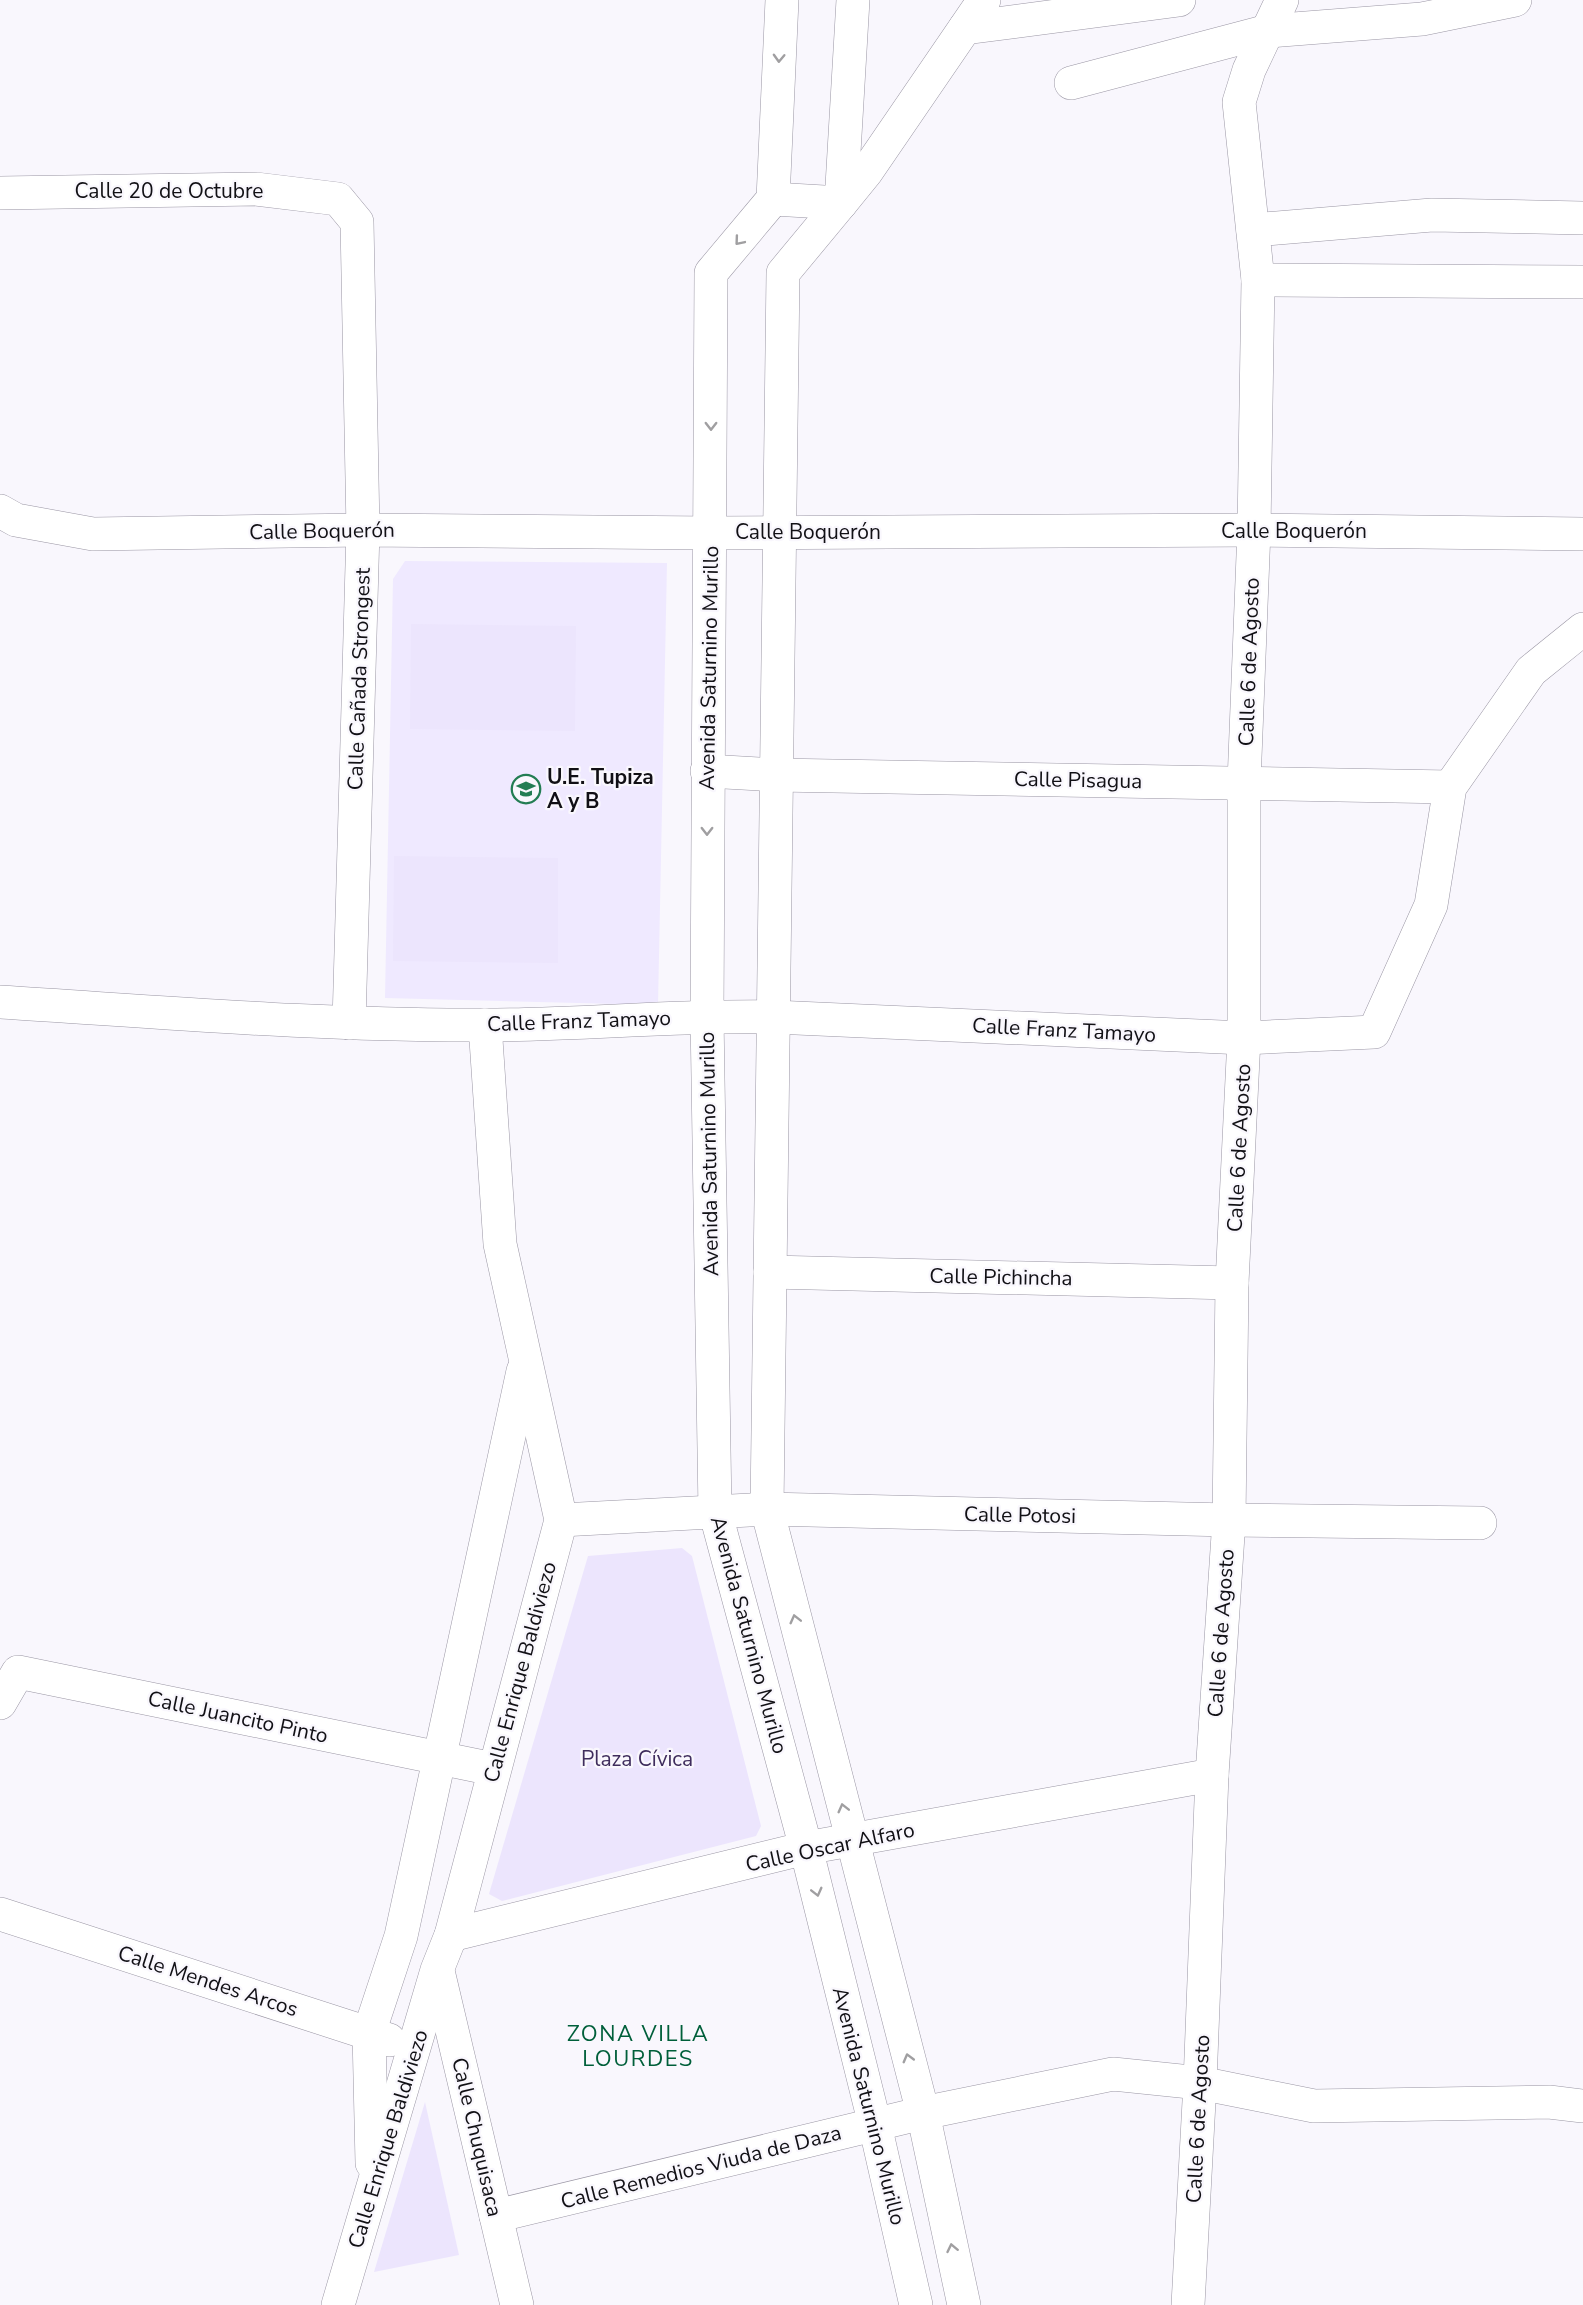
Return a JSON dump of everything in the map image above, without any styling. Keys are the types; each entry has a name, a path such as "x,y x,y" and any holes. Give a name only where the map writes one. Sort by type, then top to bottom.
{"street":[{"path":"782,0 773,199 841,202"},
{"path":"841,202 853,0"},
{"path":"964,2305 923,2113 767,1509 783,273 867,171 984,0"},
{"path":"965,28 1179,0"},
{"name":"Calle 6 de Agosto","path":"1188,2305 1200,2084 1212,1775 1229,1520 1232,1283 1244,1038 1244,783 1254,530 1258,280 1239,102 1249,70 1282,0"},
{"path":"1071,83 1268,31 1422,19 1515,0"},
{"name":"Calle 20 de Octubre","path":"0,193 256,189 338,199"},
{"name":"Calle Cañada Strongest","path":"338,199 357,222 363,530 349,1023"},
{"name":"Avenida Saturnino Murillo","path":"773,199 711,273 707,1016 714,1511 806,1848 875,2125 916,2305"},
{"path":"1253,230 1432,215 1583,218"},
{"path":"1258,280 1583,282"},
{"name":"Calle Boquerón","path":"0,511 16,520 93,534 363,530 711,533 1254,530 1583,534"},
{"path":"1450,786 1531,671 1583,629"},
{"name":"Calle Pisagua","path":"707,771 776,775 1450,786"},
{"name":"Calle Franz Tamayo","path":"0,1002 349,1023 485,1025 707,1016 1244,1038 1374,1032 1431,905 1450,786"},
{"name":"Calle Enrique Baldiviezo","path":"338,2305 437,1970 451,1935 493,1769 561,1520 500,1244 485,1025"},
{"name":"Calle Pichincha","path":"770,1272 1232,1283"},
{"path":"372,2192 369,2033 401,1936 526,1361"},
{"name":"Calle Potosi","path":"561,1520 767,1509 1229,1520 1480,1523"},
{"name":"Calle Juancito Pinto","path":"0,1703 18,1672 493,1769"},
{"name":"Calle Oscar Alfaro","path":"451,1935 806,1848 1212,1775"},
{"name":"Calle Mendes Arcos","path":"0,1914 415,2048"},
{"name":"Calle Chuquisaca","path":"437,1970 517,2305"},
{"name":"Calle Remedios Viuda de Daza","path":"496,2216 923,2113 1113,2074 1200,2084 1314,2106 1549,2102 1583,2106"}],"shaded area":[{"name":"U.E. Tupiza A y B","path":"405,561 667,563 658,1005 385,998 393,579"}],"green space":[{"path":"411,624 576,626 575,731 410,729"},
{"path":"394,856 558,858 558,963 393,961"},
{"name":"Plaza Cívica","path":"682,1548 692,1556 761,1826 756,1836 502,1901 489,1894 588,1556"},
{"path":"425,2102 459,2255 374,2272"}],"place":[{"name":"U.E. Tupiza A y B","path":"526,789"}],"district":[{"name":"ZONA VILLA LOURDES","path":"638,2046"}]}
